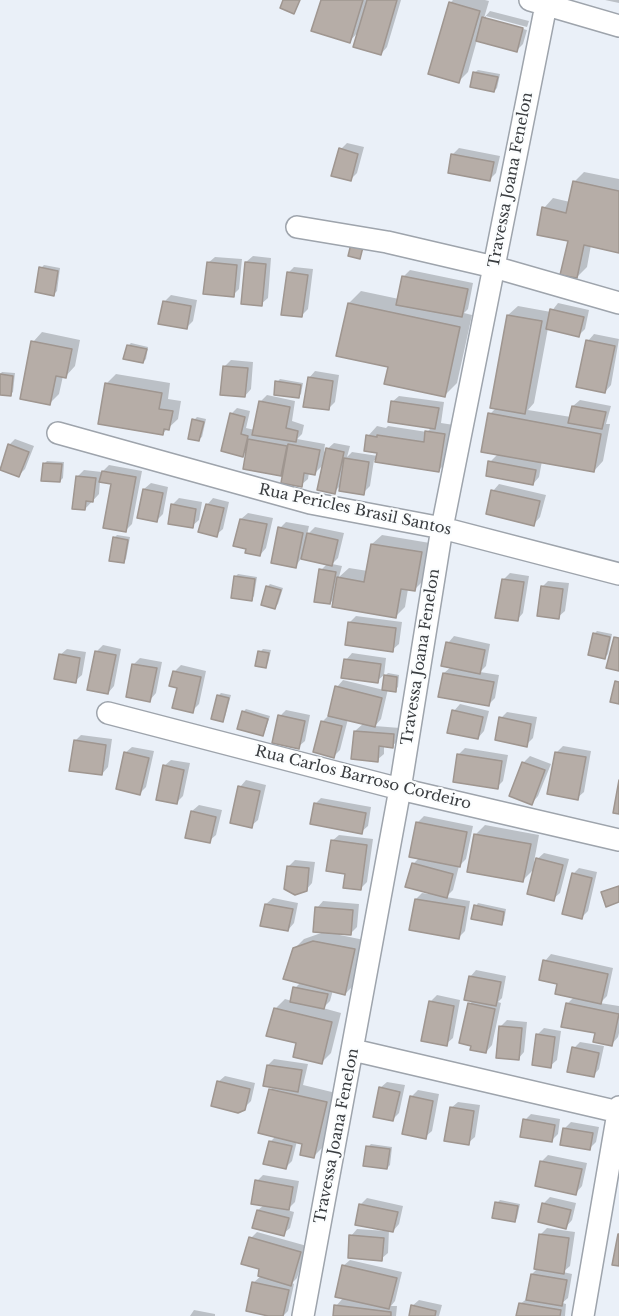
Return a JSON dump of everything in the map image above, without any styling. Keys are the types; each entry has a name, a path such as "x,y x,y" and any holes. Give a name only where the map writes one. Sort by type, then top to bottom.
{"street":[{"path":"541,2 619,26"},
{"name":"Travessa Joana Fenelon","path":"303,1316 400,789 442,528 494,267 541,2"},
{"path":"297,227 387,242 494,267 619,303"},
{"name":"Rua Pericles Brasil Santos","path":"58,433 310,503 442,528 619,574"},
{"name":"Rua Carlos Barroso Cordeiro","path":"108,713 400,789 619,840"},
{"path":"353,1050 619,1110 583,1316"}],"building":[{"path":"283,0 300,0 294,14 280,8"},
{"path":"321,0 363,0 350,43 311,31"},
{"path":"367,0 397,0 381,55 353,47"},
{"path":"449,2 480,11 459,83 428,74"},
{"path":"482,17 523,28 517,52 476,41"},
{"path":"473,72 498,77 494,92 470,87"},
{"path":"339,148 358,154 351,181 331,176"},
{"path":"451,154 494,162 490,181 448,173"},
{"path":"573,181 619,191 619,253 584,245 577,278 560,275 568,241 537,235 542,207 566,213"},
{"path":"351,244 363,247 360,259 348,256"},
{"path":"207,262 237,265 234,297 203,294"},
{"path":"245,262 266,264 262,306 241,304"},
{"path":"39,267 58,271 54,296 35,292"},
{"path":"287,272 308,275 302,317 281,315"},
{"path":"402,276 468,289 462,317 396,305"},
{"path":"163,301 191,306 187,329 158,324"},
{"path":"348,303 460,327 445,397 384,384 388,367 336,356"},
{"path":"550,309 584,317 579,337 546,329"},
{"path":"507,315 542,321 525,414 490,408"},
{"path":"586,340 615,346 605,393 576,387"},
{"path":"31,341 72,349 66,378 56,376 50,405 20,399"},
{"path":"127,345 147,349 143,363 123,359"},
{"path":"223,366 248,368 245,397 220,395"},
{"path":"0,374 13,376 11,396 0,395"},
{"path":"308,377 333,381 329,410 303,407"},
{"path":"275,381 301,385 299,398 274,395"},
{"path":"105,383 162,393 159,409 173,411 169,430 164,429 163,435 98,424"},
{"path":"259,401 290,407 286,428 298,431 296,442 252,435"},
{"path":"391,401 439,408 435,429 388,422"},
{"path":"572,406 606,412 602,429 568,423"},
{"path":"230,413 245,417 241,434 248,436 243,457 221,451"},
{"path":"488,413 601,434 594,472 481,452"},
{"path":"192,419 204,422 199,441 188,439"},
{"path":"425,431 445,434 439,472 375,462 377,453 364,451 366,435 424,442"},
{"path":"248,439 287,446 281,476 243,469"},
{"path":"8,444 29,452 19,477 0,470"},
{"path":"288,444 320,450 315,475 304,473 302,487 281,483"},
{"path":"326,448 344,452 335,494 317,490"},
{"path":"344,458 369,462 364,495 339,491"},
{"path":"488,461 536,470 533,485 486,476"},
{"path":"43,463 62,464 60,482 41,481"},
{"path":"102,471 136,477 126,532 103,528 111,484 99,482"},
{"path":"76,476 96,478 93,502 86,501 85,510 72,509"},
{"path":"143,489 163,493 157,522 137,518"},
{"path":"491,490 540,501 534,526 486,514"},
{"path":"171,504 196,509 193,528 168,524"},
{"path":"206,504 224,508 217,537 198,532"},
{"path":"240,519 267,524 260,556 245,553 246,549 233,546"},
{"path":"278,527 303,533 296,568 271,563"},
{"path":"307,533 338,540 332,566 301,559"},
{"path":"113,537 128,540 124,563 109,561"},
{"path":"371,544 422,552 415,591 401,589 396,618 332,607 337,577 364,582"},
{"path":"319,569 336,572 330,604 314,602"},
{"path":"234,576 255,579 252,601 231,598"},
{"path":"502,579 524,582 518,621 495,618"},
{"path":"266,586 281,590 275,609 261,605"},
{"path":"541,586 563,589 559,619 537,616"},
{"path":"348,622 396,628 393,652 345,645"},
{"path":"593,633 610,637 605,659 588,655"},
{"path":"614,637 619,638 619,671 606,668"},
{"path":"446,642 485,650 480,674 441,666"},
{"path":"95,651 116,655 108,694 87,690"},
{"path":"258,651 269,653 266,668 255,666"},
{"path":"59,654 80,658 76,683 54,679"},
{"path":"344,659 381,664 378,683 341,678"},
{"path":"132,664 157,668 150,702 126,697"},
{"path":"173,671 201,677 193,713 172,708 177,688 169,686"},
{"path":"443,673 494,682 489,706 438,697"},
{"path":"384,675 397,677 396,692 382,690"},
{"path":"615,681 619,682 619,704 610,702"},
{"path":"335,686 382,698 375,727 328,716"},
{"path":"217,695 229,698 223,722 211,719"},
{"path":"452,710 483,717 478,739 447,733"},
{"path":"242,711 268,719 263,736 237,729"},
{"path":"278,715 305,721 299,749 272,743"},
{"path":"499,717 531,724 527,747 495,740"},
{"path":"321,721 342,726 334,758 313,752"},
{"path":"354,731 394,734 393,748 379,746 378,762 351,759"},
{"path":"74,740 106,745 102,775 69,771"},
{"path":"124,752 149,758 140,795 116,789"},
{"path":"555,752 586,757 578,800 547,794"},
{"path":"457,754 502,761 498,789 453,782"},
{"path":"522,762 545,770 532,805 509,796"},
{"path":"163,765 184,770 177,804 156,800"},
{"path":"619,780 619,814 613,813"},
{"path":"238,786 260,791 252,828 230,823"},
{"path":"314,803 366,813 362,834 310,824"},
{"path":"191,811 216,817 210,843 185,838"},
{"path":"416,822 467,832 460,867 409,857"},
{"path":"474,834 531,844 523,882 467,872"},
{"path":"331,840 367,845 361,890 343,888 345,874 326,871"},
{"path":"536,858 563,865 554,901 527,894"},
{"path":"412,863 453,874 447,898 405,887"},
{"path":"287,866 309,868 307,891 295,895 284,889"},
{"path":"572,873 592,878 582,919 562,914"},
{"path":"619,886 619,902 606,907 601,892"},
{"path":"415,899 465,907 459,939 409,930"},
{"path":"265,904 293,909 288,931 260,926"},
{"path":"474,905 504,912 502,925 471,919"},
{"path":"315,907 353,910 351,935 313,932"},
{"path":"313,941 355,949 345,995 283,979 293,948"},
{"path":"543,960 608,974 601,1004 555,994 557,984 539,980"},
{"path":"469,976 501,982 496,1006 464,1000"},
{"path":"293,987 328,994 324,1009 290,1002"},
{"path":"429,1001 454,1006 447,1046 421,1041"},
{"path":"468,1003 495,1009 486,1053 470,1050 471,1046 459,1043"},
{"path":"566,1003 619,1014 612,1046 593,1042 595,1033 561,1027"},
{"path":"274,1008 332,1022 322,1064 293,1057 296,1043 266,1036"},
{"path":"499,1026 522,1028 519,1060 496,1058"},
{"path":"536,1034 555,1037 551,1068 532,1065"},
{"path":"572,1047 599,1053 594,1077 567,1072"},
{"path":"267,1065 302,1070 298,1092 263,1086"},
{"path":"217,1081 250,1089 245,1110 238,1113 211,1106"},
{"path":"379,1087 400,1092 393,1121 373,1117"},
{"path":"269,1089 327,1102 314,1158 300,1155 302,1144 258,1133"},
{"path":"410,1096 433,1101 426,1139 402,1134"},
{"path":"450,1107 474,1111 469,1145 444,1141"},
{"path":"523,1119 555,1125 552,1142 520,1137"},
{"path":"563,1128 593,1133 590,1150 560,1145"},
{"path":"269,1141 292,1146 286,1169 263,1164"},
{"path":"366,1146 390,1149 387,1169 363,1166"},
{"path":"540,1161 582,1169 576,1195 535,1186"},
{"path":"255,1180 293,1187 289,1210 251,1204"},
{"path":"495,1202 518,1206 515,1222 492,1218"},
{"path":"542,1203 571,1210 566,1229 538,1222"},
{"path":"359,1204 398,1212 393,1232 355,1225"},
{"path":"257,1210 289,1218 284,1236 252,1228"},
{"path":"539,1234 569,1238 564,1274 534,1269"},
{"path":"619,1234 619,1266 612,1265"},
{"path":"349,1235 384,1238 382,1261 348,1258"},
{"path":"249,1237 301,1252 291,1286 258,1276 259,1269 241,1264"},
{"path":"342,1265 397,1278 389,1309 335,1297"},
{"path":"531,1274 567,1280 562,1306 526,1300"},
{"path":"252,1282 289,1290 283,1316 268,1316 246,1311"},
{"path":"519,1303 561,1310 560,1316 516,1316"},
{"path":"334,1305 391,1312 391,1316 333,1316"},
{"path":"411,1305 436,1311 435,1316 409,1316"}]}
